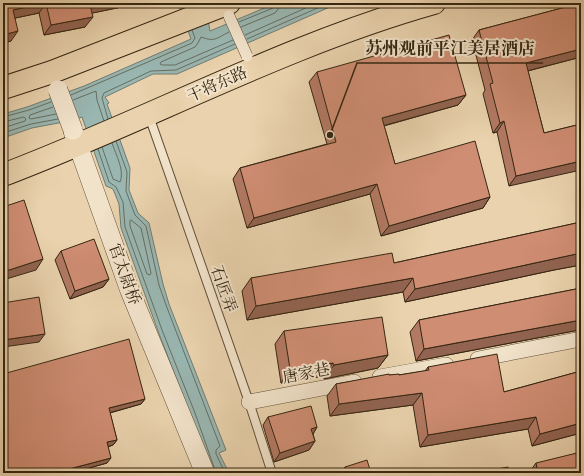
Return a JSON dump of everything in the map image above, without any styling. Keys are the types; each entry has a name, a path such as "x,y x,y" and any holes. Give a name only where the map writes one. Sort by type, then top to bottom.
{"main road":[{"name":"干将东路","path":"3,175 79,139 141,118 252,68 321,40 393,14 434,3"},
{"path":"3,88 55,81 178,23 225,9"}],"street":[{"path":"225,9 247,56"},
{"name":"官太尉桥","path":"55,81 79,139 130,291 205,473"},
{"name":"唐家巷","path":"249,402 581,339"}],"lane":[{"name":"石匠弄","path":"141,118 249,402 272,473"}],"water":[{"path":"178,3 205,3 210,31 276,3 339,3 177,74 153,74 105,97 109,103 107,104 130,168 129,190 138,213 149,223 169,304 226,450 219,453 229,473 213,473 158,331 121,228 119,204 113,189 106,186 82,117 32,128 3,138 3,114 27,107 84,86 191,39"}],"building":[{"path":"3,3 45,3 13,10 18,31 3,35"},
{"path":"46,3 99,3 90,5 93,17 51,25"},
{"path":"581,3 581,49 526,63 544,133 581,124 581,161 516,176 504,121 500,123 490,84 493,83 479,30"},
{"path":"449,35 466,95 382,118 395,164 475,141 490,197 389,226 377,184 254,218 240,168 336,142 317,72"},
{"path":"24,200 43,259 3,272 3,207"},
{"path":"581,222 581,253 415,289 413,278 256,306 251,278 392,253 394,263"},
{"path":"94,239 109,279 75,291 61,251"},
{"path":"581,288 581,320 424,349 419,320"},
{"path":"39,297 45,334 3,340 3,303"},
{"path":"382,317 388,355 334,365 333,363 290,369 284,331"},
{"path":"129,339 145,399 109,408 117,440 107,442 111,458 54,473 8,473 3,447 3,435 6,435 3,421 3,374"},
{"path":"497,354 504,392 581,371 581,423 540,434 536,417 428,435 422,393 339,404 336,384 389,374 399,375 429,370 428,367"},
{"path":"311,406 317,427 311,429 315,441 280,453 268,417"},
{"path":"581,452 581,473 538,473 536,463"},
{"path":"367,460 371,473 346,473 345,467"},
{"path":"508,467 509,473 476,473"}],"place":[{"name":"苏州观前平江美居酒店","path":"330,135"}]}
